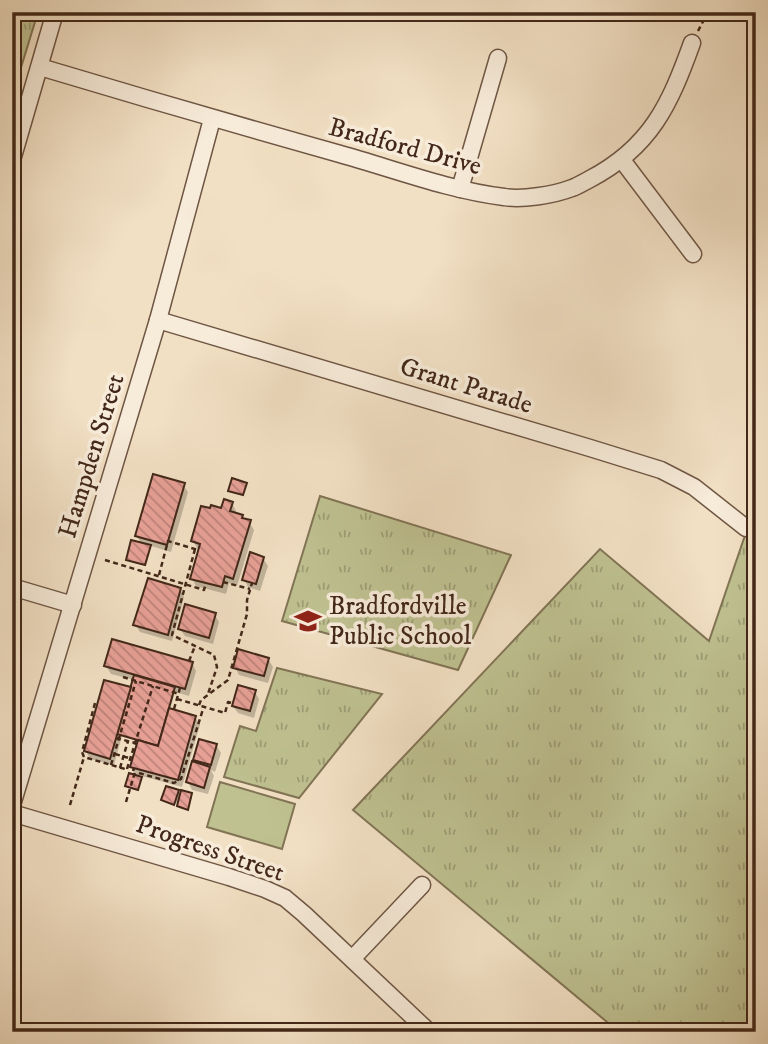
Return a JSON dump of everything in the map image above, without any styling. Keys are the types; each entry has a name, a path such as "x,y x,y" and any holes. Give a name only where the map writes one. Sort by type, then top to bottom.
{"street":[{"path":"12,160 55,12"},
{"name":"Bradford Drive","path":"40,67 460,189 507,198 544,195 572,188 622,160 646,136 664,110 679,80 692,43"},
{"path":"460,189 498,58"},
{"name":"Hampden Street","path":"12,805 158,320 212,119"},
{"path":"622,160 693,254"},
{"name":"Grant Parade","path":"158,320 661,470 694,487 746,528"},
{"path":"12,587 73,605"},
{"name":"Progress Street","path":"12,813 265,888 285,898 429,1032"},
{"path":"352,959 422,885"}],"path":[{"path":"692,43 708,12"},
{"path":"159,576 168,541 196,550 172,635 214,655 218,667 208,694"},
{"path":"105,561 204,590 206,583"},
{"path":"223,582 250,589"},
{"path":"126,802 135,771 174,783 181,777 189,755 201,699 228,680 247,614 247,600 252,583"},
{"path":"189,660 195,646"},
{"path":"123,677 178,694"},
{"path":"111,765 136,681"},
{"path":"124,769 131,759 153,686"},
{"path":"174,709 180,688"},
{"path":"177,699 225,713 228,702 232,703"},
{"path":"70,805 84,757 82,752 95,703"},
{"path":"117,738 135,743"},
{"path":"124,769 123,757 128,741"},
{"path":"114,754 131,759"},
{"path":"189,755 194,756"},
{"path":"84,757 124,769"},
{"path":"181,777 187,779"}],"green space":[{"path":"12,12 38,12 12,97"},
{"path":"320,496 511,555 458,670 282,621"},
{"path":"756,503 756,1032 619,1032 353,810 600,549 709,641"},
{"path":"277,668 382,694 299,798 224,777 240,726 256,731"},
{"path":"220,782 295,804 282,849 207,827"}],"building":[{"path":"153,474 185,483 167,545 135,536"},
{"path":"232,478 247,483 243,495 228,491"},
{"path":"224,499 233,502 230,511 251,520 233,579 225,576 222,587 190,579 200,544 191,541 201,506 221,508"},
{"path":"131,540 151,545 145,565 126,560"},
{"path":"250,552 264,557 256,584 242,580"},
{"path":"148,578 181,588 168,635 133,625"},
{"path":"185,604 216,613 209,638 178,629"},
{"path":"112,639 193,662 185,689 104,666"},
{"path":"238,649 269,658 264,676 233,668"},
{"path":"134,675 175,687 158,746 117,734"},
{"path":"104,680 131,687 110,759 84,751"},
{"path":"238,685 256,690 250,711 232,706"},
{"path":"169,708 196,716 178,780 130,767 138,740 158,746"},
{"path":"199,739 217,744 211,765 193,760"},
{"path":"192,761 210,767 204,788 186,782"},
{"path":"129,773 142,777 138,790 125,786"},
{"path":"166,786 179,790 174,805 161,800"},
{"path":"181,790 192,793 188,810 177,806"}],"place":[{"name":"Bradfordville Public School","path":"308,621"}]}
